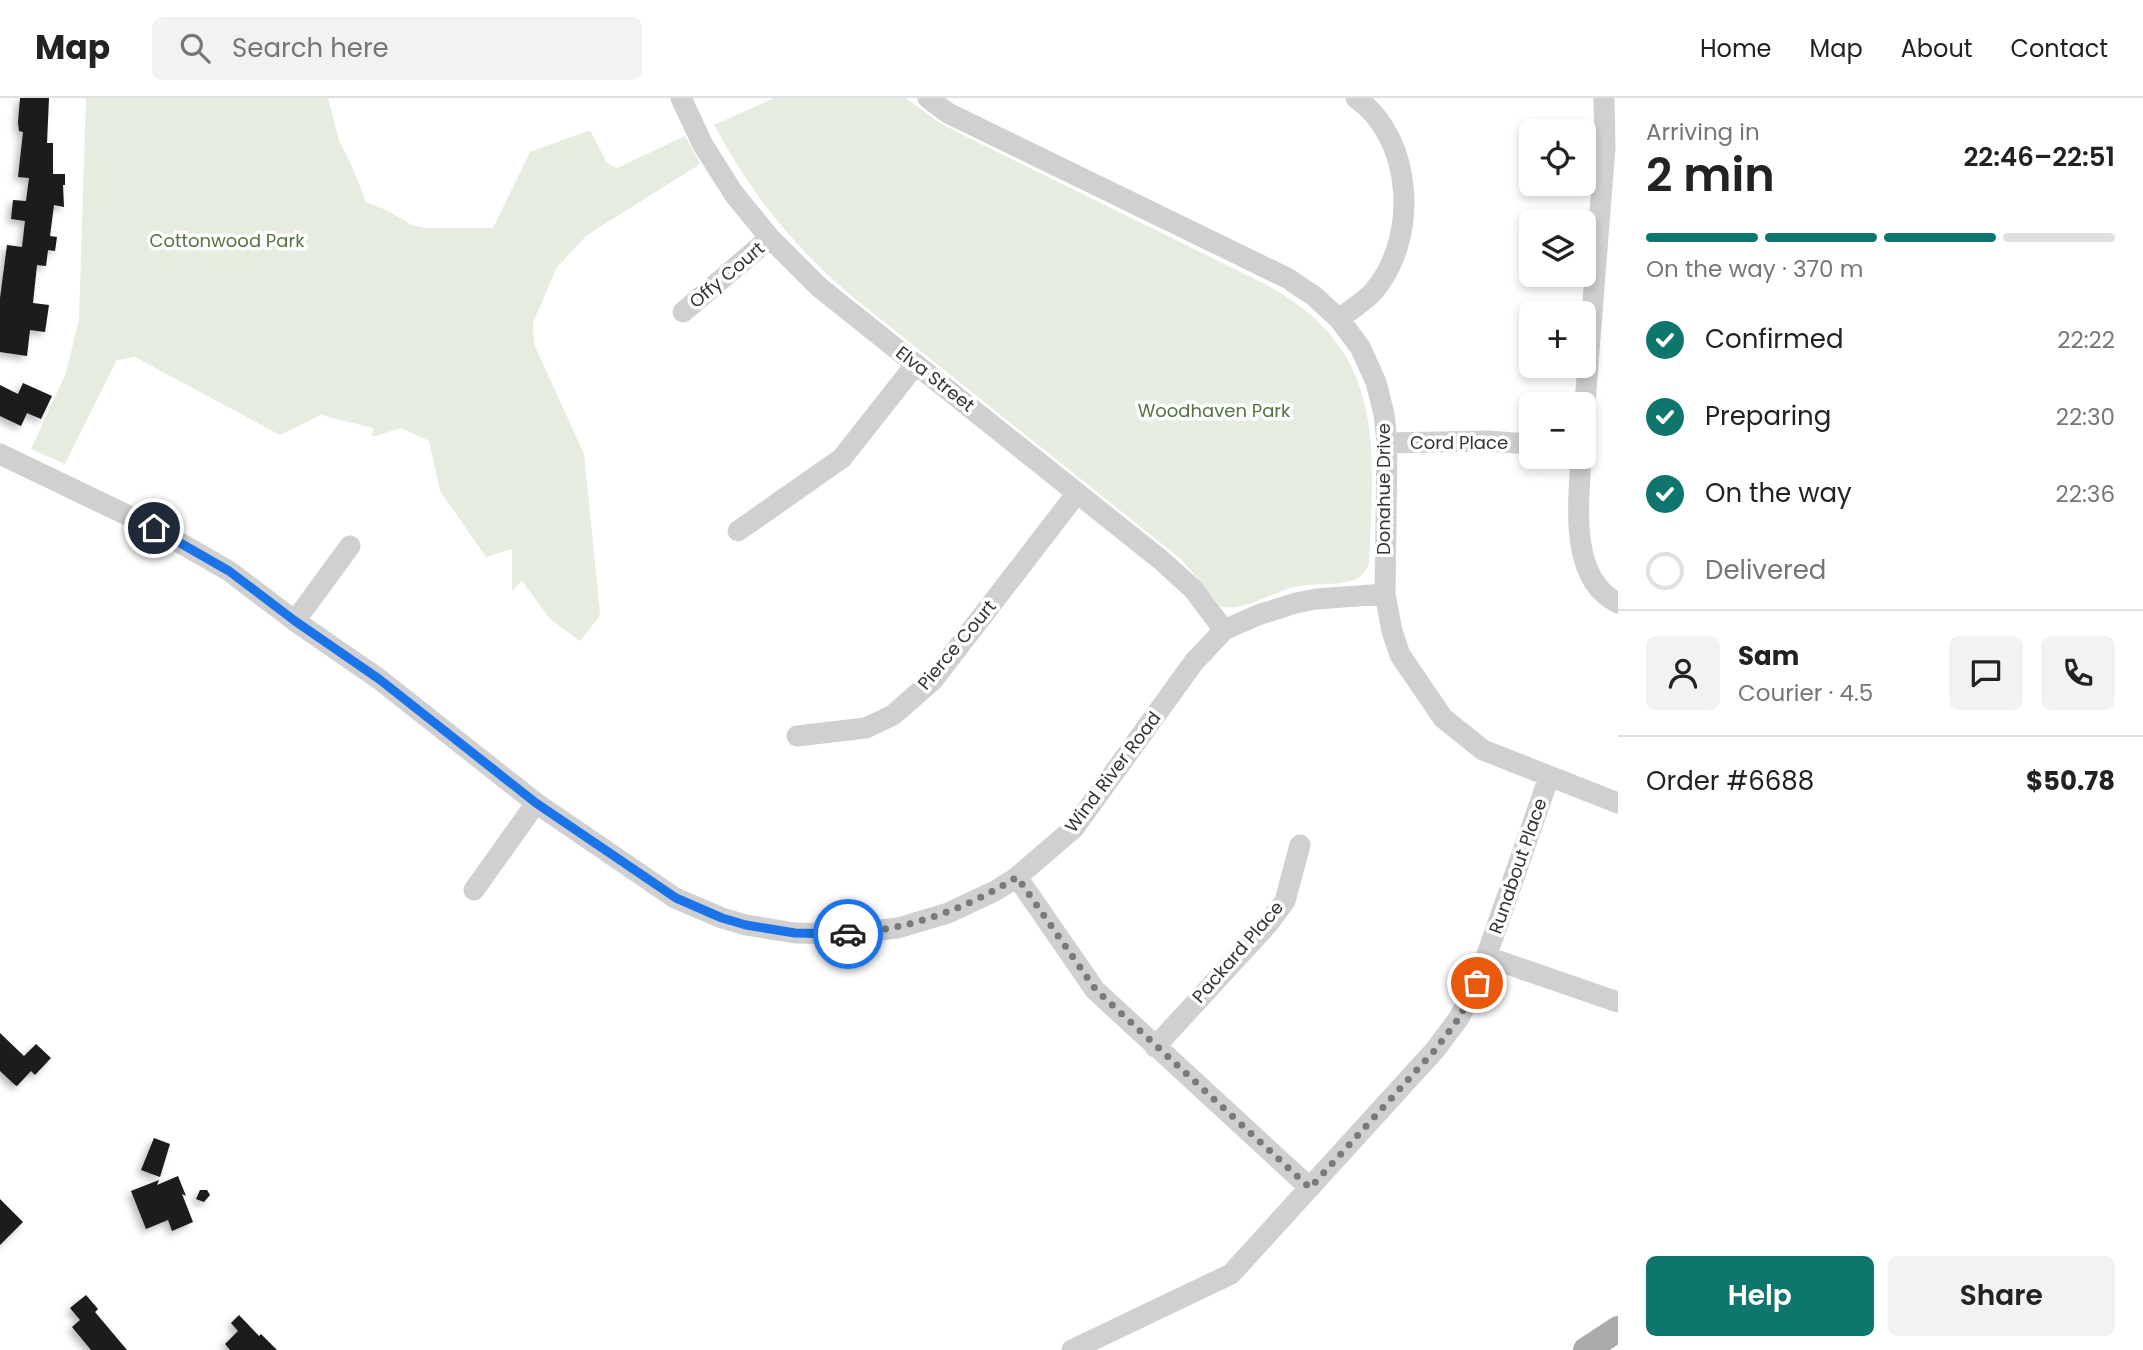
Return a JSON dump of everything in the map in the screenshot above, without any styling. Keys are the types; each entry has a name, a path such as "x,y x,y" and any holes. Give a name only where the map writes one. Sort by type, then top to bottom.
{"main road":[{"path":"1586,1350 1618,1329"}],"street":[{"name":"Elva Street","path":"681,98 713,162 770,239 819,287 1161,559 1193,589 1224,630"},
{"name":"Donahue Drive","path":"928,98 948,113 1287,278 1314,296 1339,319 1360,347 1376,382 1384,414 1387,443 1385,594 1400,655 1443,718 1483,750 1618,803"},
{"path":"1339,319 1373,292 1392,260 1402,228 1404,211 1402,178 1392,146 1376,117 1356,98"},
{"path":"1586,392 1605,147 1604,98"},
{"name":"Offy Court","path":"683,312 770,239"},
{"path":"738,531 842,458 916,364"},
{"name":"Cord Place","path":"1387,443 1488,441 1519,443"},
{"name":"Wind River Road","path":"0,454 154,528 229,571 379,679 536,803 676,898 722,918 771,930 834,935 898,928 948,913 995,891 1017,877 1074,828 1194,662 1224,630 1258,615 1296,603 1385,594"},
{"path":"1581,469 1579,515 1583,556 1595,582 1618,603"},
{"name":"Pierce Court","path":"797,736 866,728 893,715 933,680 1077,493"},
{"path":"295,621 350,546"},
{"name":"Runabout Place","path":"1072,1350 1231,1273 1435,1050 1459,1018 1477,983 1549,777"},
{"path":"474,890 536,803"},
{"name":"Packard Place","path":"1155,1047 1268,924 1285,901 1300,845"},
{"path":"1017,877 1096,990 1310,1188"},
{"path":"1487,957 1618,1002"}],"green space":[{"name":"Cottonwood Park","path":"86,98 328,98 339,140 366,202 412,225 424,228 493,228 530,152 590,130 607,163 617,168 685,136 700,163 587,235 557,267 533,323 534,344 584,454 600,611 599,617 580,641 550,619 522,581 512,591 512,549 486,557 440,491 429,441 401,428 372,437 373,428 321,415 280,435 135,357 117,360 65,464 31,449 66,373 79,319"},
{"name":"Woodhaven Park","path":"774,98 906,98 940,123 1265,284 1305,310 1333,339 1353,370 1365,403 1372,478 1369,564 1363,574 1347,582 1294,587 1238,607 1220,606 1182,560 848,293 790,236 757,194 714,125"}],"building":[{"path":"20,98 49,98 47,143 53,143 53,174 65,174 64,207 54,205 50,236 57,237 55,251 48,250 46,266 37,265 33,303 49,305 45,332 30,330 27,356 0,352 0,298 7,245 22,247 25,221 11,219 13,200 26,201 29,178 18,177 23,132 19,131 18,122"},
{"path":"23,383 52,396 41,419 27,413 21,426 0,416 0,385 18,394"},
{"path":"0,1033 24,1056 36,1044 51,1058 35,1075 31,1071 17,1086 0,1071"},
{"path":"154,1138 170,1144 160,1177 141,1170"},
{"path":"178,1176 193,1222 172,1231 168,1220 146,1229 131,1191 159,1180 157,1185"},
{"path":"200,1190 207,1190 210,1195 204,1202 196,1199"},
{"path":"0,1199 23,1222 0,1245"},
{"path":"86,1295 98,1309 95,1312 127,1350 91,1350 72,1327 80,1320 70,1308"},
{"path":"239,1315 277,1350 230,1350 225,1344 238,1331 231,1323"}],"way so far":[{"path":"848,934 898,928 948,913 995,891 1017,877 1096,990 1310,1188 1435,1050 1459,1018 1477,983"}],"route":[{"path":"154,528 229,571 379,679 536,803 676,898 698,909 746,925 795,933 848,934"}]}
